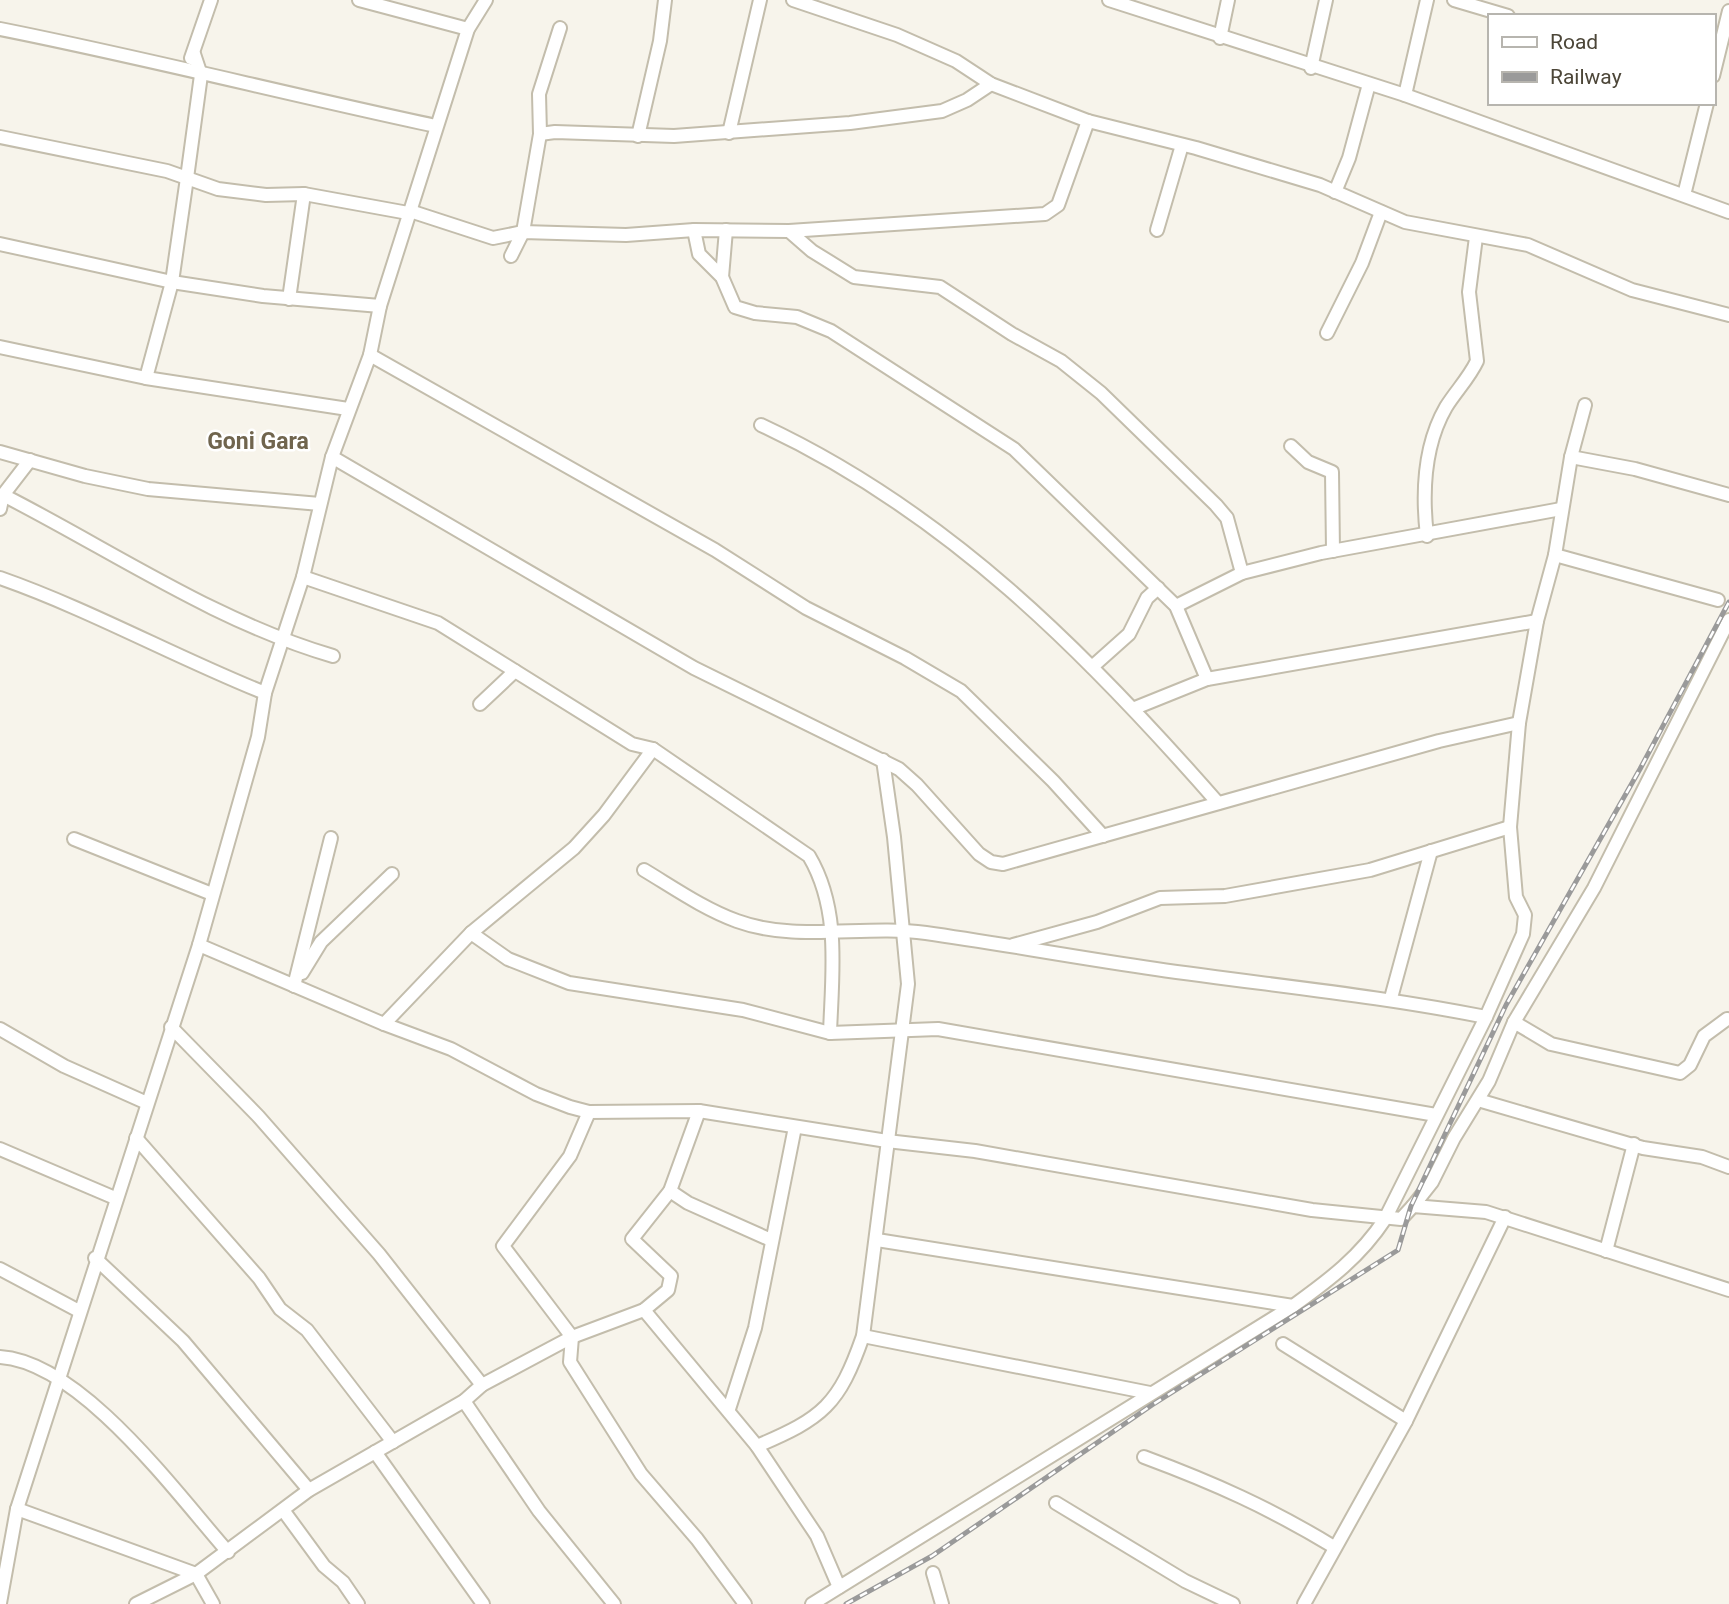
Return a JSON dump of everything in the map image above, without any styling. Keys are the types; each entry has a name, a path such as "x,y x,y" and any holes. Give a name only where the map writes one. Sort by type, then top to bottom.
{"street":[{"path":"182,69 194,54 211,0"},
{"path":"359,0 468,29"},
{"path":"0,1603 4,1563 17,1509 95,1258 199,945 258,737 265,693 303,578 332,457 370,355 380,306 468,29 486,0"},
{"path":"638,136 660,41 665,0"},
{"path":"729,133 760,0"},
{"path":"793,0 898,35 956,61 990,84 1088,121 1182,145 1335,192 1405,222 1528,245 1632,290 1729,314"},
{"path":"1220,37 1228,0"},
{"path":"1311,68 1326,0"},
{"path":"1405,96 1427,0"},
{"path":"1454,0 1501,14"},
{"path":"1118,1 1311,68 1405,96 1729,212"},
{"path":"1715,68 1729,11"},
{"path":"511,256 523,232 540,134 540,94 560,28"},
{"path":"0,29 436,126"},
{"path":"146,379 172,282 201,75 194,54"},
{"path":"540,134 555,132 638,136 729,133 942,111 967,100 990,84"},
{"path":"1335,192 1349,158 1368,84"},
{"path":"1684,195 1706,105"},
{"path":"0,137 118,160 218,189 266,195 304,194 409,212 493,238 523,232 626,235 694,230 789,231 1053,211 1058,205 1088,121"},
{"path":"1157,230 1182,145"},
{"path":"289,299 304,194"},
{"path":"1327,333 1362,263 1381,212"},
{"path":"694,230 699,254 722,277 735,307 755,313 797,317 831,331 1014,449 1176,606 1207,679"},
{"path":"722,277 726,230"},
{"path":"789,231 812,251 854,277 940,287 1013,334 1062,361 1101,393 1216,505 1227,518 1242,573"},
{"path":"1427,536 1422,494 1429,458 1445,408 1477,361 1469,292 1476,237"},
{"path":"0,244 172,282 289,299 380,306"},
{"path":"0,347 146,379 348,409"},
{"path":"370,355 715,550 806,608 905,658 961,691 1053,781 1103,836"},
{"path":"812,1604 1293,1306 1338,1275 1370,1243 1385,1219 1486,1017 1523,934 1525,915 1516,897 1510,827 1519,723 1538,621 1555,555 1571,457 1585,405"},
{"path":"761,425 874,487 939,530 975,558 1135,708 1218,803"},
{"path":"1291,446 1308,462 1332,472 1333,551"},
{"path":"0,452 85,476 148,489 320,504"},
{"path":"332,457 694,668 883,760 917,785 979,854 991,862 1003,864 1439,741 1519,723"},
{"path":"1571,457 1635,468 1729,495"},
{"path":"0,509 2,495 30,460"},
{"path":"2,495 284,642 333,656"},
{"path":"1176,606 1242,573 1333,551 1427,536 1561,509"},
{"path":"1555,555 1718,600"},
{"path":"0,578 111,622 213,672 265,693"},
{"path":"303,578 438,624 632,744 653,749 809,856 820,875 833,932 830,1034"},
{"path":"1092,667 1129,634 1147,598 1158,588"},
{"path":"199,945 384,1024 451,1049 536,1094 589,1112 699,1111 887,1141 975,1151 1312,1209 1401,1219 1432,1182 1454,1138 1489,1081 1514,1022 1594,888 1729,620"},
{"path":"1135,708 1207,679 1538,621"},
{"path":"480,704 515,671"},
{"path":"384,1024 471,933 574,848 604,815 653,749"},
{"path":"757,1446 805,1426 830,1402 849,1378 863,1336 908,984 894,837 883,760"},
{"path":"1013,946 1097,922 1160,898 1226,896 1370,870 1510,827"},
{"path":"294,986 331,838"},
{"path":"74,839 212,894"},
{"path":"1391,998 1430,852"},
{"path":"644,870 710,909 738,921 768,929 833,932 902,929 1157,969 1391,998 1486,1017"},
{"path":"294,986 321,942 392,874"},
{"path":"471,933 508,959 569,983 743,1010 830,1034 937,1029 1436,1115"},
{"path":"1514,1022 1551,1044 1680,1073 1690,1065 1703,1036 1727,1019"},
{"path":"171,1027 258,1116 379,1254 482,1385"},
{"path":"0,1029 64,1066 147,1103"},
{"path":"1478,1100 1634,1144 1702,1157 1729,1167"},
{"path":"136,1604 196,1574 309,1490 464,1401 482,1385 572,1337 644,1310 668,1290 671,1276 632,1239 670,1191 699,1111"},
{"path":"589,1112 570,1156 503,1246 572,1337 570,1362 641,1474 697,1539 745,1604"},
{"path":"729,1409 755,1328 795,1126"},
{"path":"136,1138 259,1278 280,1308 307,1330 393,1442"},
{"path":"1606,1251 1634,1144"},
{"path":"0,1149 115,1198"},
{"path":"670,1191 688,1203 771,1240"},
{"path":"1413,1206 1465,1209 1505,1217 1729,1290"},
{"path":"1304,1604 1406,1421 1505,1217"},
{"path":"877,1240 1293,1306"},
{"path":"95,1258 183,1341 309,1490"},
{"path":"0,1269 79,1311"},
{"path":"644,1310 729,1409 757,1446 817,1536 839,1587"},
{"path":"863,1336 1150,1393"},
{"path":"1283,1345 1406,1421"},
{"path":"0,1357 37,1365 102,1410 228,1552"},
{"path":"464,1401 539,1511 614,1604"},
{"path":"375,1452 482,1604"},
{"path":"1144,1457 1231,1490 1280,1514 1334,1547"},
{"path":"1056,1503 1185,1581 1233,1604"},
{"path":"17,1509 196,1574 213,1604"},
{"path":"283,1510 324,1566 343,1582 358,1604"},
{"path":"933,1573 942,1604"}],"railway":[{"path":"846,1604 932,1556 1152,1405 1398,1250 1411,1206 1506,1005 1640,769 1729,602"}],"district":[{"name":"Goni Gara","path":"258,441"}]}
